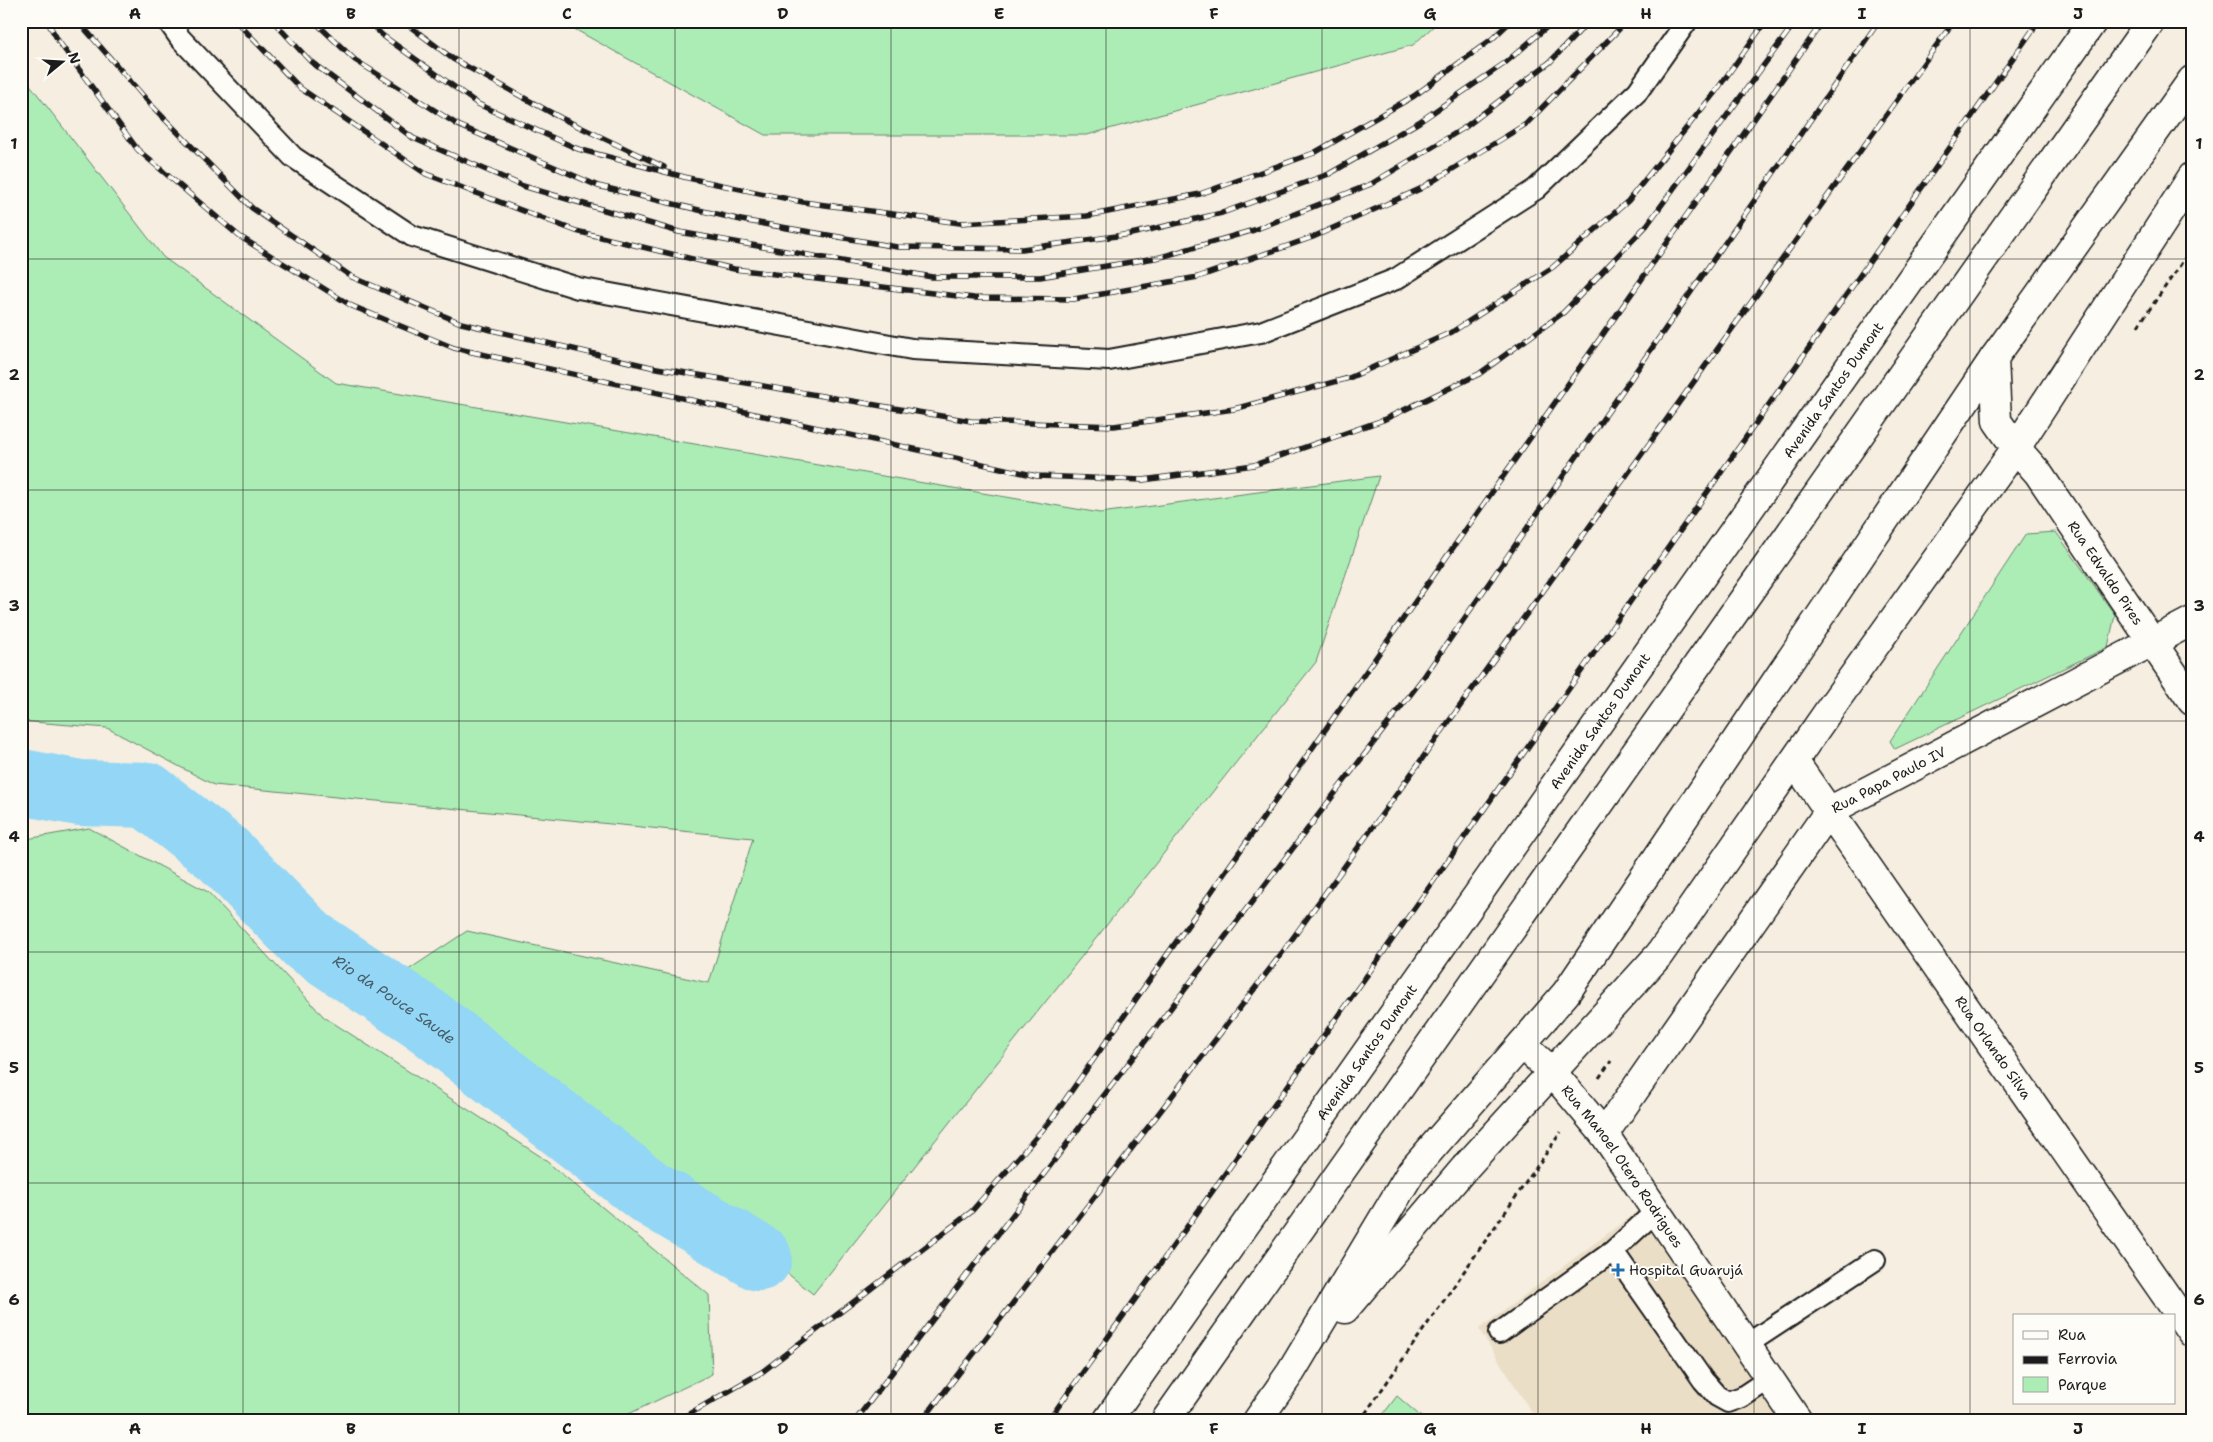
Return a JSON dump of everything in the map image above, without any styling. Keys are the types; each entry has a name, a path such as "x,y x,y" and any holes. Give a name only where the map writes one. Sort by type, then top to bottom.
{"main road":[{"name":"Avenida Santos Dumont","path":"1107,1421 2093,21"},
{"path":"1165,1421 2151,21"},
{"path":"1257,1421 1291,1372 1412,1172 1566,993 1994,358 2192,80"},
{"path":"1291,1372 1462,1171 1659,955 2016,448 2192,177"},
{"name":"Rua Edvaldo Pires","path":"1994,358 1997,420 2016,448 2038,473 2192,701"},
{"name":"Rua Papa Paulo IV","path":"1604,1134 1829,811 2150,641 2192,621"},
{"name":"Rua Orlando Silva","path":"1794,761 2192,1333"},
{"name":"Rua Manoel Otero Rodrigues","path":"1522,1044 1552,1072 1604,1134 1798,1421"}],"lane":[{"path":"168,21 180,38 293,156 412,236 578,288 912,349 1109,360 1260,332 1396,279 1536,189 1638,91 1687,21"},
{"path":"1499,1333 1613,1251 1656,1211"},
{"path":"1613,1251 1702,1380 1717,1396 1728,1402 1735,1400 1769,1379"},
{"path":"1746,1345 1875,1260"}],"shaded area":[{"name":"Hospital Guarujá","path":"1638,1211 1781,1421 1537,1421 1479,1329"}],"green space":[{"path":"560,21 1439,21 1413,45 1087,135 765,135"},
{"path":"21,73 163,257 336,383 1100,513 1379,476 1316,662 813,1294 714,1214 399,976 467,931 709,983 753,838 214,785 107,728 21,721"},
{"path":"2056,532 2115,615 2108,647 1895,749 1890,741 2026,534"},
{"path":"89,828 208,892 324,1017 540,1156 709,1295 712,1374 614,1421 21,1421 21,840"},
{"path":"1397,1396 1426,1421 1378,1421"}],"waterway":[{"name":"Rio da Pouce Saude","path":"21,782 80,793 147,795 223,854 308,941 429,1022 649,1192 759,1258"}],"railway":[{"path":"47,21 59,42 138,150 239,236 352,306 454,348 1037,476 1143,480 1254,465 1383,420 1479,374 1564,312 1647,225 1796,21"},
{"path":"78,21 151,105 252,208 352,277 461,323 651,367 971,421 1114,426 1234,409 1349,378 1452,332 1553,267 1628,201 1716,91 1766,21"},
{"path":"236,21 300,88 426,174 576,231 734,269 974,298 1074,299 1198,277 1313,237 1420,189 1526,124 1627,21"},
{"path":"273,21 310,61 413,138 523,186 679,232 932,277 1040,277 1161,257 1254,230 1371,184 1464,128 1550,62 1589,21"},
{"path":"314,21 355,60 458,125 598,186 741,220 897,247 1022,249 1131,234 1222,213 1329,174 1419,122 1505,63 1554,21"},
{"path":"369,21 382,35 478,104 578,149 688,178 803,202 960,223 1087,216 1200,194 1314,153 1414,96 1492,39 1511,21"},
{"path":"403,21 453,59 561,118 664,167"},
{"path":"677,1421 762,1372 971,1212 1051,1120 1823,21"},
{"path":"855,1421 1423,678 1879,21"},
{"path":"922,1421 1282,953 1954,21"},
{"path":"1048,1421 1380,957 2039,21"}],"place":[{"name":"Hospital Guarujá","path":"1618,1270"}]}
